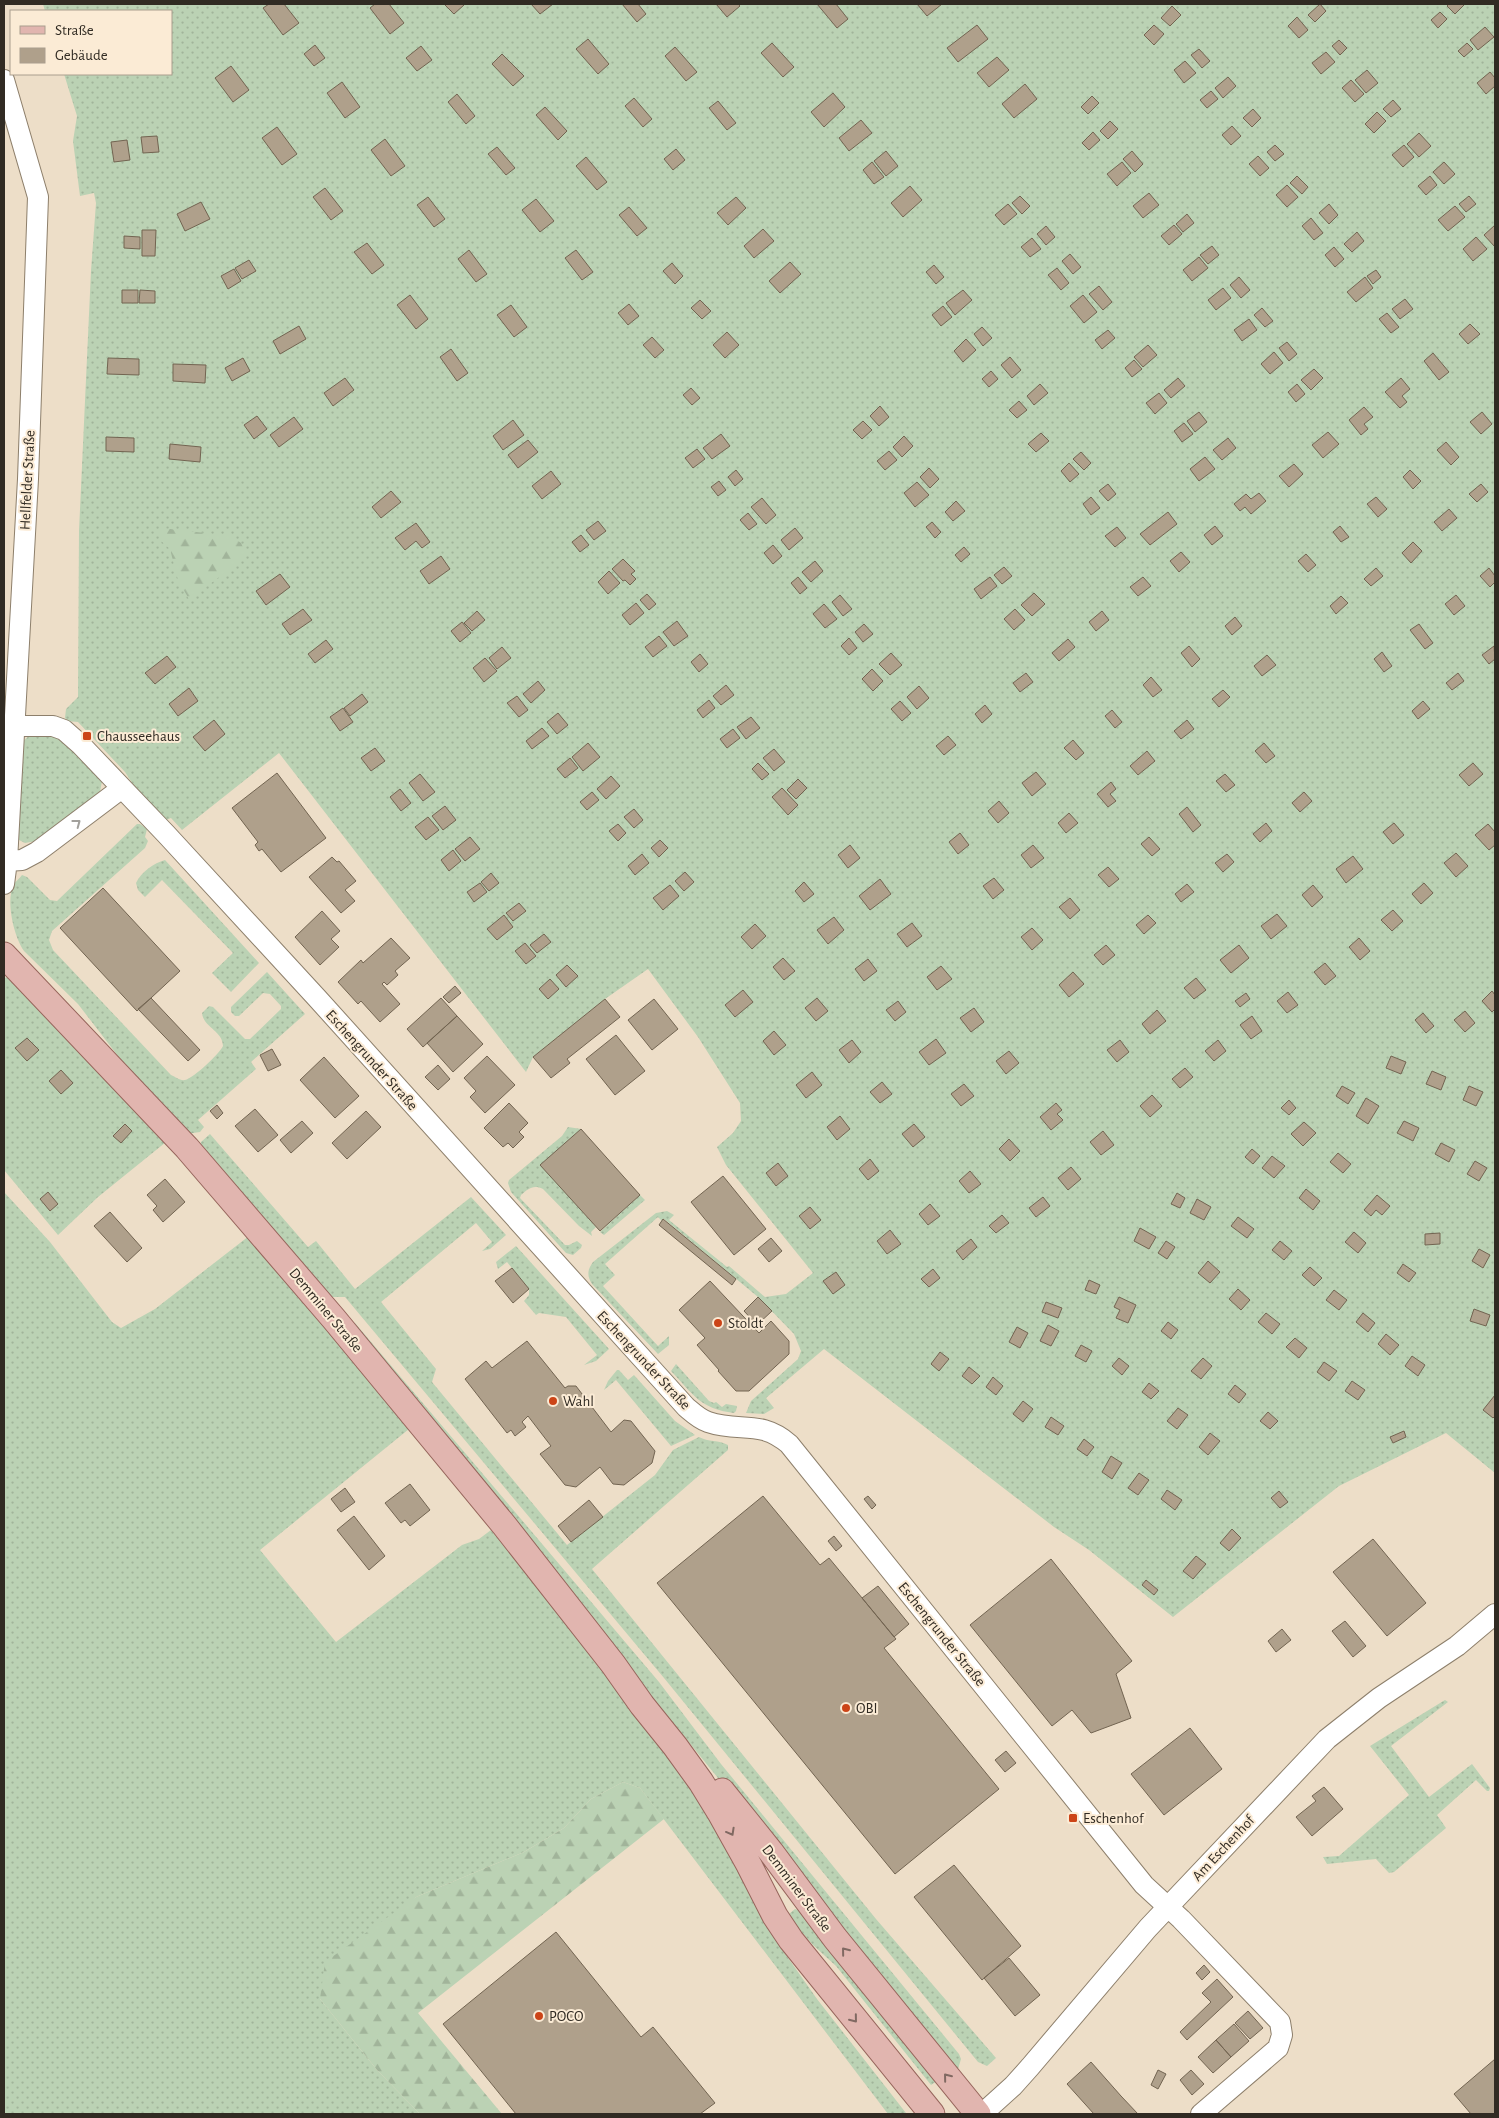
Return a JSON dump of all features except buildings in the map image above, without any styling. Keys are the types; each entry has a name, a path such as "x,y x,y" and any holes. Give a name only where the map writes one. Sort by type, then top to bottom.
{"main road":[{"name":"Demminer Straße","path":"12,963 151,1108 258,1229 498,1518 675,1746 720,1813 775,1916 791,1940 932,2114"},
{"name":"Demminer Straße","path":"613,1664 647,1700 697,1760 771,1852 835,1938 980,2114"}],"street":[{"name":"Hellfelder Straße","path":"4,80 38,197 28,479 7,861 4,884"},
{"name":"Eschengrunder Straße","path":"14,726 53,726 64,730 75,740 317,998 686,1407 706,1421 723,1425 768,1430 780,1436 789,1444 1144,1885 1167,1907"},
{"path":"7,861 22,860 37,852 122,788"},
{"name":"Am Eschenhof","path":"980,2114 1018,2080 1167,1907 1327,1739 1379,1698 1457,1646 1495,1614"},
{"path":"1167,1907 1277,2018 1282,2028 1281,2041 1273,2052 1201,2114"}],"green space":[{"path":"43,4 1495,4 1495,1473 1446,1433 1339,1486 1173,1617 1089,1550 1054,1527 824,1349 766,1398 774,1408 764,1414 746,1413 751,1401 798,1359 801,1351 794,1334 758,1297 664,1219 662,1221 658,1217 605,1264 615,1275 603,1286 658,1346 669,1336 669,1345 658,1354 592,1284 588,1273 593,1262 656,1213 667,1211 674,1215 669,1220 727,1267 729,1266 765,1297 786,1294 813,1273 726,1165 717,1147 733,1133 741,1121 740,1103 698,1037 648,969 605,999 533,1057 526,1072 279,753 182,830 171,818 166,820 146,804 125,772 78,722 68,721 65,718 66,709 78,697 79,531 96,203 94,193 80,196 73,141 77,116 64,75 172,75 172,10 45,10"},
{"path":"161,528 231,536 241,543 245,552 240,562 189,599 178,580 170,549 159,539"},
{"path":"39,732 62,739 102,781 100,792 97,796 36,841 25,843 17,839 21,743 31,734"},
{"path":"137,824 147,829 145,837 148,841 145,848 52,931 49,940 53,950 171,1075 181,1080 189,1078 200,1070 223,1046 220,1036 203,1018 202,1013 209,1006 213,1007 245,1039 250,1039 281,1009 281,1006 270,994 263,993 239,1016 235,1016 231,1012 231,1007 267,972 305,1014 251,1062 256,1069 198,1120 204,1127 200,1132 186,1134 128,1069 78,1004 24,951 14,928 10,899 11,891 22,875 27,877 50,900 57,901"},
{"path":"165,860 259,963 231,992 212,973 233,953 162,880 145,897 138,890 136,883 141,875 152,866"},
{"path":"9,977 166,1142 98,1197 58,1235 4,1170 4,978"},
{"path":"568,1127 581,1129 541,1165 596,1227 591,1232 592,1236 579,1226 543,1189 531,1188 521,1195 520,1198 565,1245 577,1241 582,1245 573,1255 566,1253 511,1192 508,1183 509,1180 562,1136"},
{"path":"210,1134 308,1247 316,1241 355,1289 471,1197 506,1235 490,1249 482,1251 492,1242 476,1223 381,1302 436,1369 432,1382 567,1545 655,1475 673,1450 699,1437 728,1445 728,1450 592,1569 876,1919 996,2058 987,2066 978,2062 664,1678 345,1297 328,1297 201,1145 201,1142"},
{"path":"4,1192 50,1242 112,1322 121,1328 155,1309 249,1236 409,1429 260,1550 336,1642 462,1545 479,1539 491,1530 606,1671 728,1838 779,1945 817,1999 906,2113 888,2114 640,1788 623,1782 591,1799 564,1828 524,1852 416,1897 320,1999 377,2070 420,2114 4,2114"},
{"path":"640,1195 645,1200 604,1235 600,1232"},
{"path":"516,1246 609,1349 596,1361 584,1365 597,1355 566,1317 539,1313 536,1315 524,1301 529,1295 529,1289 507,1262 498,1269 496,1262"},
{"path":"346,1321 355,1323 659,1682 721,1764 959,2054 961,2059 958,2069 954,2068"},
{"path":"676,1364 709,1401 716,1402 722,1407 726,1404 737,1406 736,1411 734,1413 722,1411 698,1399 671,1371"},
{"path":"617,1370 628,1380 634,1375 675,1421 695,1435 671,1446 616,1380 604,1390 608,1381"},
{"path":"1445,1700 1448,1702 1391,1746 1429,1797 1472,1764 1490,1788 1489,1791 1476,1780 1437,1815 1446,1828 1394,1872 1389,1873 1376,1859 1327,1864 1323,1857 1339,1856 1409,1795 1370,1746"},
{"path":"623,1782 640,1788 664,1819 418,2013 502,2114 420,2114 377,2070 320,1999 325,1962 416,1897 524,1852 564,1828 591,1799"},
{"path":"795,1909 801,1911 937,2081 931,2085 836,1966 813,1945 790,1919 789,1914"}],"place":[{"name":"Chausseehaus","path":"87,736"},
{"name":"Stoldt","path":"718,1323"},
{"name":"Wahl","path":"553,1401"},
{"name":"OBI","path":"846,1708"},
{"name":"Eschenhof","path":"1073,1818"},
{"name":"POCO","path":"539,2016"}]}
